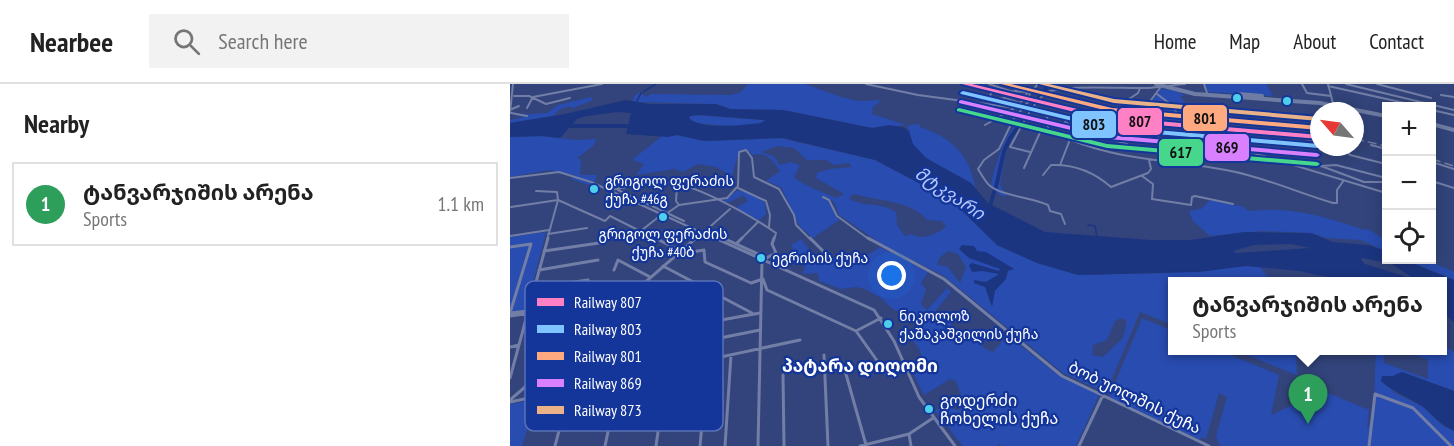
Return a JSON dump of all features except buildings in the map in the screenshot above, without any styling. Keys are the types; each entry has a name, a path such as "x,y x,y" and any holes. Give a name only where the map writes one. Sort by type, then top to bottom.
{"main road":[{"path":"1156,84 1207,93 1332,101 1382,113"},
{"path":"1171,87 1195,94 1246,96"},
{"path":"1436,127 1454,131"}],"street":[{"path":"510,111 514,96 513,84"},
{"path":"571,84 572,90"},
{"path":"514,96 533,98 602,84"},
{"path":"866,84 918,95 1034,108 1068,120 1088,118 1118,125 1257,141"},
{"path":"991,85 998,84"},
{"path":"985,125 1018,106 1038,84"},
{"path":"1072,88 1074,84"},
{"path":"1171,87 1185,84"},
{"path":"1204,84 1207,93"},
{"path":"1302,84 1307,93 1332,101"},
{"path":"1346,84 1454,110"},
{"path":"1377,84 1431,98"},
{"path":"991,85 1029,92"},
{"path":"1332,101 1328,85 1394,102"},
{"path":"1016,91 1017,86 1025,87"},
{"path":"1030,153 1010,147 1034,108 1047,92 1106,86 1140,88 1162,86"},
{"path":"1145,108 1162,86"},
{"path":"1127,109 1125,108 1126,101 1138,93 1140,88"},
{"path":"1029,92 1025,107 1013,120 999,148 981,162 978,169 981,176 992,187 1010,196 1032,198 1048,205 1050,210 1061,214 1065,224"},
{"path":"991,93 990,97 1008,106"},
{"path":"1157,94 1173,106 1178,116 1192,120"},
{"path":"1441,95 1454,97"},
{"path":"533,98 542,104 570,98"},
{"path":"527,108 533,98"},
{"path":"994,100 1004,98 1018,106"},
{"path":"510,111 519,106"},
{"path":"510,111 527,116"},
{"path":"1436,111 1454,115"},
{"path":"1047,114 1048,129"},
{"path":"1068,120 1065,122 1067,125 1076,129 1087,129 1127,144"},
{"path":"1087,129 1093,124 1156,142 1159,135"},
{"path":"1024,168 1042,128 1048,129 1069,142 1122,158 1164,161 1238,172 1333,203 1337,203 1337,189 1344,180"},
{"path":"1306,139 1310,140"},
{"path":"1060,165 1069,142"},
{"path":"1371,145 1382,148"},
{"path":"1164,161 1164,154 1168,151 1228,147 1344,180 1363,184 1382,181"},
{"path":"642,231 679,205 727,198 738,188 739,156 740,152 746,150 752,158 754,177 779,189 794,215 796,225 827,255"},
{"path":"1357,156 1382,164"},
{"path":"1043,175 1051,165 1060,165 1088,171 1111,187 1142,176 1151,169 1149,160"},
{"path":"1436,164 1454,170"},
{"path":"1382,179 1336,165 1321,166 1330,172 1382,191"},
{"path":"510,178 553,172 566,174 703,232 874,310 881,318 919,397 956,446"},
{"path":"1142,176 1153,184 1152,199 1191,205 1192,197 1195,196 1233,204"},
{"path":"607,190 664,183 679,184 730,209 734,208 776,233 772,244 777,251 762,260"},
{"path":"1436,183 1454,188"},
{"path":"679,184 676,185 676,201 679,205"},
{"path":"738,188 766,201 770,215 769,227"},
{"path":"616,189 664,215 684,221"},
{"path":"536,191 557,192 558,200 536,281"},
{"name":"ბობ უოლშის ქუჩა","path":"823,198 829,200 837,216 879,246 944,279 1062,376 1209,446"},
{"path":"511,207 558,200 605,221 610,216 685,253 704,250 705,262 751,283 762,278"},
{"path":"646,281 730,209"},
{"path":"736,244 758,222"},
{"path":"510,236 587,228"},
{"path":"703,232 768,258"},
{"path":"543,251 606,242"},
{"path":"510,247 531,244 510,314 525,312"},
{"path":"539,270 598,260"},
{"path":"614,270 618,260 650,278"},
{"path":"758,446 762,260"},
{"path":"663,266 692,281"},
{"path":"762,278 767,290 856,331 888,376 906,367"},
{"path":"581,281 588,280"},
{"path":"723,298 754,314"},
{"path":"723,319 760,313"},
{"path":"856,331 881,318"},
{"path":"510,378 525,323"},
{"path":"723,337 761,330"},
{"path":"723,357 800,340"},
{"path":"510,347 519,345"},
{"path":"725,446 731,355"},
{"path":"824,356 828,446"},
{"path":"844,368 866,444"},
{"path":"783,375 784,446"},
{"path":"510,401 525,388"},
{"path":"1369,446 1375,394 1413,408 1451,446"},
{"path":"1080,446 1102,395"},
{"path":"510,401 525,398"},
{"path":"860,446 909,434 934,418"},
{"path":"555,446 559,431"},
{"path":"605,446 608,431"},
{"path":"656,446 658,431"},
{"path":"700,446 701,431"},
{"path":"909,434 911,446"}],"shaded area":[{"path":"748,84 805,84 858,101 882,100 873,107 872,114 906,125 872,128 783,110 730,109 716,104 633,102 634,96 640,92 646,97 651,94 731,95 741,92"},
{"path":"1205,84 1266,84 1273,96 1208,92"},
{"path":"1161,89 1245,96 1177,91 1185,96 1180,96 1184,102 1181,105 1185,110 1182,112 1186,117 1180,116 1180,121 1132,116 1148,106"},
{"path":"591,97 593,100 573,108 570,106 560,109 553,116 510,123 510,120 525,117 514,115 547,113 558,105"},
{"path":"692,115 765,120 751,125 719,125 692,122 689,118"},
{"path":"1024,119 1007,148 1000,185 1007,196 1002,196 990,187 995,169 1011,130"},
{"path":"920,124 920,127 950,142 964,157 975,187 933,162 915,147 909,137 908,125"},
{"path":"677,135 704,141 780,138 875,160 951,200 997,245 1037,263 1078,275 1169,273 1246,266 1260,267 1268,277 1168,277 1168,323 1140,312 1106,393 1063,373 944,276 885,246 839,215 834,202 823,196 821,197 828,201 839,220 813,238 800,227 781,187 766,181 780,171 772,160 762,154 753,155 745,149 739,151 732,176 716,167 698,164 683,172 675,169 636,175 644,164 632,160 662,136","holes":["777,146 794,148 807,160 826,160 834,165 849,163 852,167 829,169 817,173 816,178 844,194 836,198 808,186 794,177 800,165 790,162 780,165 773,156 761,152","855,194 912,208 927,220 942,221 946,227 929,236 920,237 912,234 905,236 897,225 896,212 850,199 850,196","948,251 958,254 966,267 960,283 947,266 937,265 939,258","1121,318 1127,321 1123,338 1103,357 1092,355 1093,345 1107,340 1115,321"]},
{"path":"541,136 577,140 597,139 593,146 577,158 581,160 580,175 597,175 595,181 589,185 571,179 575,175 549,170 510,177 510,137"},
{"path":"738,190 752,194 765,203 766,214 759,220 736,208 748,201 743,195 729,202 723,202"},
{"path":"1210,200 1244,207 1248,211 1280,210 1307,213 1364,230 1368,229 1382,238 1382,249 1361,240 1327,238 1311,233 1262,231 1210,236 1193,221 1189,211 1201,209"},
{"path":"546,232 533,281 525,281 525,313 510,315 510,237"},
{"path":"801,239 819,263 831,255 847,269 880,247 928,272 921,283 926,289 921,304 927,310 947,288 951,292 932,315 950,323 955,334 978,337 984,348 993,352 1003,340 1010,337 1055,373 1099,395 1076,446 1002,446 999,444 997,446 963,446 935,411 944,406 958,410 962,408 963,401 956,381 950,379 924,395 913,373 923,361 919,348 911,338 919,324 910,314 894,310 881,298 865,289 856,287 841,289 819,281 818,273 803,274 805,266 791,245"},
{"path":"1415,264 1436,264 1454,272 1454,280"},
{"path":"1142,318 1168,329 1168,355 1231,355 1279,375 1271,415 1323,391 1369,410 1367,429 1374,404 1376,355 1384,355 1384,363 1428,379 1428,360 1415,355 1447,355 1447,348 1454,352 1454,391 1402,372 1393,376 1382,376 1393,392 1423,407 1443,426 1454,431 1454,446 1220,446 1216,436 1227,397 1219,393 1206,439 1201,437 1200,440 1109,397"},
{"path":"1247,355 1296,355 1297,375"},
{"path":"525,402 527,431 522,446 510,446 510,404"}],"water":[{"path":"626,100 649,104 716,104 730,109 783,110 872,128 889,125 903,127 909,131 913,144 926,158 971,183 988,203 1045,232 1150,240 1190,240 1244,232 1311,233 1333,242 1368,245 1382,250 1382,262 1362,258 1361,260 1365,264 1407,277 1328,277 1299,271 1246,266 1199,272 1078,275 1037,263 997,245 951,200 875,160 783,138 704,141 677,135 668,137 626,134 631,113 617,112 577,119 560,138 510,137 510,123 565,114","holes":["700,115 765,120 761,123 723,126 702,124 689,118","1290,244 1311,248 1237,253 1233,251 1254,245"]},
{"path":"962,245 974,246 977,251 986,252 1014,269 1008,271 1006,279 995,291 992,307 985,287 974,283 974,280 986,282 999,274 972,272 969,265 972,263 999,271 1000,269 969,258 959,249"},
{"path":"1392,264 1415,264 1447,277 1411,277"},
{"path":"1447,277 1454,280 1454,322 1447,316"},
{"path":"1402,372 1454,391 1454,431 1423,407 1381,381 1382,376 1393,376"}],"waterway":[{"path":"643,92 656,84"},
{"path":"996,187 1004,151 1010,138 1049,84"},
{"path":"636,103 641,93"},
{"name":"მტკვარი","path":"567,126 633,126"},
{"path":"989,209 995,189"},
{"path":"1088,225 1095,226 1097,237"}],"railway":[{"path":"1005,94 1017,97"},
{"path":"1042,103 1100,114"},
{"path":"1089,105 1153,120"},
{"path":"1147,120 1310,134"},
{"path":"1364,141 1382,145"},
{"path":"1436,160 1454,166"}],"rail line":[{"name":"807","path":"965,84 1111,119 1310,136"},
{"name":"801","path":"1004,84 1112,110 1310,127"},
{"name":"873","path":"1042,84 1114,101 1310,118"},
{"name":"803","path":"963,93 1110,128 1310,145"},
{"name":"869","path":"961,102 1108,137 1310,154"}],"transit line":[{"name":"617","path":"959,110 1107,146 1317,164"}],"place":[{"name":"გრიგოლ ფერაძის ქუჩა #46გ","path":"594,189"},
{"name":"გრიგოლ ფერაძის ქუჩა #40ბ","path":"663,217"},
{"name":"ეგრისის ქუჩა","path":"761,258"},
{"name":"ნიკოლოზ ქაშაკაშვილის ქუჩა","path":"888,324"},
{"name":"გოდერძი ჩოხელის ქუჩა","path":"929,409"},
{"name":"ტანვარჯიშის არენა","path":"1308,424"}],"district":[{"name":"პატარა დიღომი","path":"860,365"}]}
